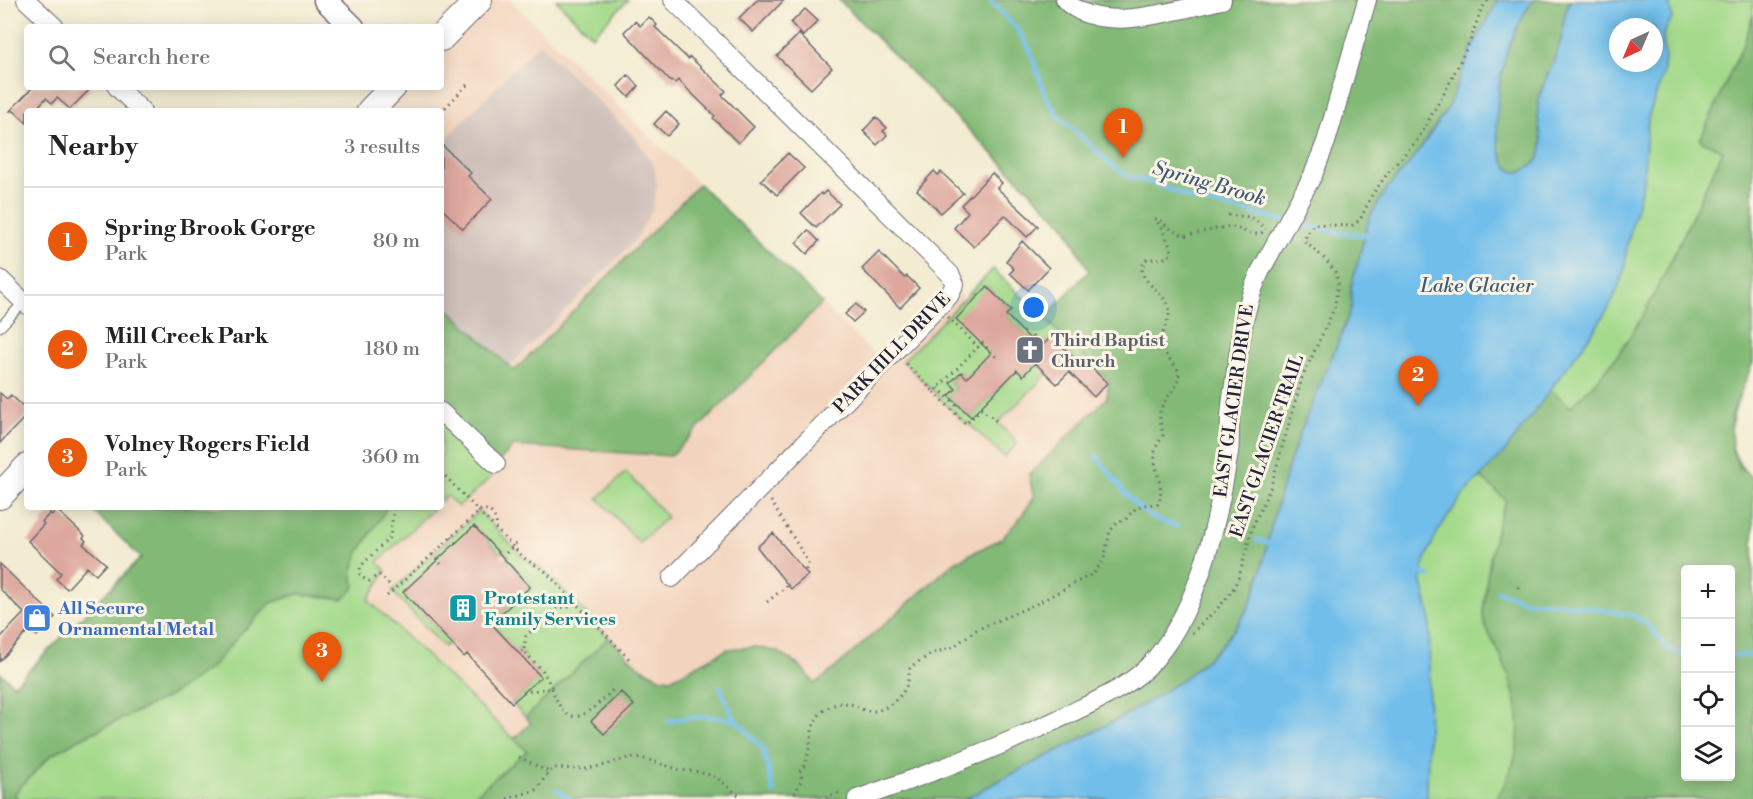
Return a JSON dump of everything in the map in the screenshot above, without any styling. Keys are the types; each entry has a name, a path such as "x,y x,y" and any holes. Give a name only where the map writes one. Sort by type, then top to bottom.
{"main road":[{"path":"444,35 479,0"},
{"path":"373,108 390,90"},
{"path":"0,496 24,470"}],"street":[{"path":"26,0 52,24"},
{"path":"326,0 350,24"},
{"name":"PARK HILL DRIVE","path":"672,578 949,296 955,284 950,274 673,0"},
{"path":"1065,0 1077,10 1099,17 1118,19 1222,0"},
{"name":"EAST GLACIER DRIVE","path":"857,799 984,753 1094,702 1126,685 1145,670 1165,646 1191,598 1207,550 1221,495 1229,448 1230,414 1244,317 1252,289 1313,175 1326,142 1366,0"},
{"path":"120,90 139,108"},
{"path":"0,279 24,300"},
{"path":"444,414 496,464"}],"lane":[{"path":"0,327 24,304"}],"path":[{"path":"1305,237 1312,225 1318,223 1345,227 1355,224 1380,184 1416,142 1448,86 1470,40 1481,10 1488,0"},
{"path":"444,109 468,84"},
{"path":"1228,214 1251,217 1267,230"},
{"path":"792,799 802,779 800,771 807,763 813,724 826,709 843,702 874,712 886,707 896,700 908,682 910,667 921,659 945,650 976,630 1034,604 1094,573 1104,559 1110,531 1136,508 1154,506 1159,502 1161,489 1155,468 1157,445 1163,435 1159,414 1176,385 1179,375 1175,365 1164,353 1161,342 1170,310 1157,291 1148,284 1143,271 1147,259 1163,259 1172,251 1162,228 1155,219 1159,219 1169,228 1184,236 1230,226 1258,234 1267,230 1275,230"},
{"name":"EAST GLACIER TRAIL","path":"1165,646 1179,642 1196,631 1233,589 1239,577 1252,528 1271,486 1302,378 1334,309 1338,284 1336,273 1325,259 1305,242 1305,237 1297,235"},
{"path":"947,316 978,347"},
{"path":"934,392 982,343 998,359"},
{"path":"903,361 966,424 981,408 998,422"},
{"path":"952,373 956,377"},
{"path":"938,388 960,407"},
{"path":"444,475 524,558 545,571 632,662"},
{"path":"770,500 805,557 808,564 805,572"},
{"path":"387,596 482,509 490,511 496,522 497,530"},
{"path":"389,584 380,575 369,581 359,573 361,566 390,537 394,510"},
{"path":"451,537 456,543"},
{"path":"506,553 519,541"},
{"path":"432,554 441,564"},
{"path":"767,602 788,585"},
{"path":"576,602 571,607 556,608 526,636 523,651 543,671 557,704 570,717 587,714 614,689"},
{"path":"524,692 552,688"},
{"path":"519,757 549,772"},
{"path":"507,799 536,790 549,772 555,768 585,769 627,758 646,759 680,770 716,777 743,799"}],"shaded area":[{"path":"479,0 510,0 699,184 514,371 444,305 444,108 373,108 390,90 444,90 444,35"},
{"path":"539,43 636,139 654,166 657,186 652,210 635,240 509,367 444,305 444,207 491,199 468,176 470,172 444,147 444,141"},
{"path":"993,269 1109,381 1107,398 1092,414 1018,521 1001,539 955,562 814,684 800,666 778,652 728,649 671,679 662,679 632,662 609,638 526,717 531,723 514,739 355,587 388,510 444,510 444,448 514,446 671,456 822,303 883,363 954,290 964,299"}],"green space":[{"path":"556,0 628,0 592,36"},
{"path":"839,0 1753,0 1753,362 1735,408 1731,438 1734,452 1741,466 1753,479 1753,799 0,799 0,673 14,685 156,543 122,510 432,510 378,562 386,571 368,600 514,739 531,723 512,703 540,677 523,658 525,655 519,649 516,651 491,623 530,587 505,560 509,556 503,550 500,553 474,527 404,593 450,642 444,647 392,591 479,511 524,558 545,571 632,662 662,679 671,679 728,649 755,647 778,652 800,666 815,684 955,562 1001,539 1018,521 1034,498 1029,475 1107,398 1109,381 1084,357 1078,362 1052,337 1043,345 1033,336 1030,339 1006,315 1011,310 987,287 1001,356 967,378 960,372 950,383 956,389 949,396 971,417 1017,370 1023,375 1035,363 1047,374 998,423 1018,443 1004,457 968,423 966,424 903,361 993,269 1044,318 1089,271 1064,225"},
{"path":"839,0 1498,0 1471,50 1448,108 1414,158 1387,189 1370,216 1351,287 1352,306 1290,462 1259,580 1251,601 1229,636 1216,651 1187,676 1122,717 965,799 470,799 527,751 514,739 531,723 526,717 609,637 637,664 662,678 671,679 728,649 755,647 778,652 800,666 815,684 955,562 1001,539 1018,521 1034,498 1029,475 1107,398 1109,381 1044,318 1089,271 1064,225"},
{"path":"1533,0 1571,0 1566,12 1560,44 1539,99 1541,152 1538,160 1532,165 1517,172 1510,170 1502,157 1498,139 1497,107 1501,74 1510,44"},
{"path":"1753,15 1753,362 1731,417 1732,450 1740,468 1753,479 1753,799 1496,799 1513,763 1519,728 1514,693 1508,674 1486,627 1483,614 1492,547 1506,500 1479,476 1506,450 1550,389 1571,407 1600,377 1625,344 1665,274 1723,151 1700,140 1745,40"},
{"path":"699,184 822,303 671,456 514,446 496,464 444,415 444,305 514,371"},
{"path":"444,415 500,469 458,507 447,496 444,498"},
{"path":"626,472 667,517 639,543 598,498"},
{"path":"92,510 385,510 359,552 352,573 355,587 343,599 298,594 271,603 212,667 168,697 77,740 50,756 14,794 19,799 0,799 0,673 14,685 141,558"}],"water":[{"name":"Lake Glacier","path":"1498,0 1533,0 1510,44 1501,74 1497,107 1498,139 1502,157 1510,170 1517,172 1525,170 1538,160 1541,152 1539,99 1560,44 1566,12 1571,0 1669,0 1672,18 1663,35 1665,59 1663,74 1648,118 1643,182 1627,245 1625,268 1617,290 1593,332 1506,450 1462,496 1438,531 1425,560 1421,579 1430,617 1427,799 965,799 1155,698 1202,664 1216,651 1240,621 1252,600 1259,580 1276,508 1297,442 1352,306 1351,287 1370,216 1387,189 1414,158 1448,108 1471,50"}],"building":[{"path":"757,0 784,0 753,32 739,18"},
{"path":"805,9 818,21 803,36 791,23"},
{"path":"649,17 657,25 655,27 688,59 690,57 726,91 722,95 754,127 738,143 713,118 715,116 678,80 675,83 671,82 624,32 635,21 640,26"},
{"path":"799,34 832,68 811,89 777,56"},
{"path":"628,75 639,86 629,97 618,86"},
{"path":"30,90 89,90 71,108 57,98 52,103 46,98 37,108 24,108 24,120 14,111 10,111"},
{"path":"666,111 679,124 667,136 654,124"},
{"path":"876,117 887,128 883,131 887,135 877,145 863,131"},
{"path":"444,147 471,173 468,176 492,199 463,229 444,211"},
{"path":"788,153 804,168 777,195 761,180"},
{"path":"934,171 938,175 941,172 963,193 941,213 917,190"},
{"path":"992,173 1002,183 997,188 1038,226 1027,237 1005,215 974,247 954,228 968,212 961,205"},
{"path":"826,191 840,204 816,228 801,213 821,193 822,195"},
{"path":"808,230 819,241 807,254 796,243"},
{"path":"1022,241 1049,268 1028,290 1010,273 1014,269 1006,261"},
{"path":"879,252 905,278 907,276 919,288 900,308 862,269"},
{"name":"Third Baptist Church","path":"987,287 1011,310 1006,315 1030,339 1033,336 1043,345 1052,336 1085,369 1089,365 1107,383 1094,397 1069,372 1057,384 1035,363 1023,376 1017,370 971,417 949,396 956,389 950,383 961,372 967,378 991,353 956,319"},
{"path":"856,304 864,312 853,322 845,314"},
{"path":"0,393 7,399 11,395 24,407 24,418 0,443"},
{"path":"57,510 85,536 83,538 86,541 83,544 106,564 96,575 87,567 67,589 56,579 61,573 28,541 44,524 42,522 50,513 52,515"},
{"name":"Protestant Family Services","path":"474,526 530,587 491,623 541,677 512,703 467,654 464,657 403,592"},
{"path":"773,533 808,575 791,589 757,547"},
{"path":"0,564 55,617 37,636 30,629 0,661 0,638 24,613 0,589"},
{"path":"621,692 634,705 604,734 591,721"}],"waterway":[{"name":"Spring Brook","path":"990,0 1018,30 1030,50 1045,94 1058,115 1109,163 1127,176 1153,183 1194,200 1283,220"},
{"name":"Spring Brook","path":"1291,222 1340,233 1366,235"},
{"path":"1096,456 1139,508 1162,522 1177,526"},
{"path":"1256,540 1268,543"},
{"path":"1421,574 1429,576"},
{"path":"1497,591 1526,601 1557,603 1632,615 1646,623 1667,648 1681,654"},
{"path":"1735,656 1753,655"},
{"path":"720,687 732,715 763,749 774,793"},
{"path":"668,721 693,717 736,721"},
{"path":"557,790 570,799"}],"place":[{"name":"Spring Brook Gorge","path":"1123,158"},
{"name":"Third Baptist Church","path":"1030,350"},
{"name":"Mill Creek Park","path":"1418,406"},
{"name":"Protestant Family Services","path":"463,608"},
{"name":"All Secure Ornamental Metal","path":"37,618"},
{"name":"Volney Rogers Field","path":"322,682"}]}
